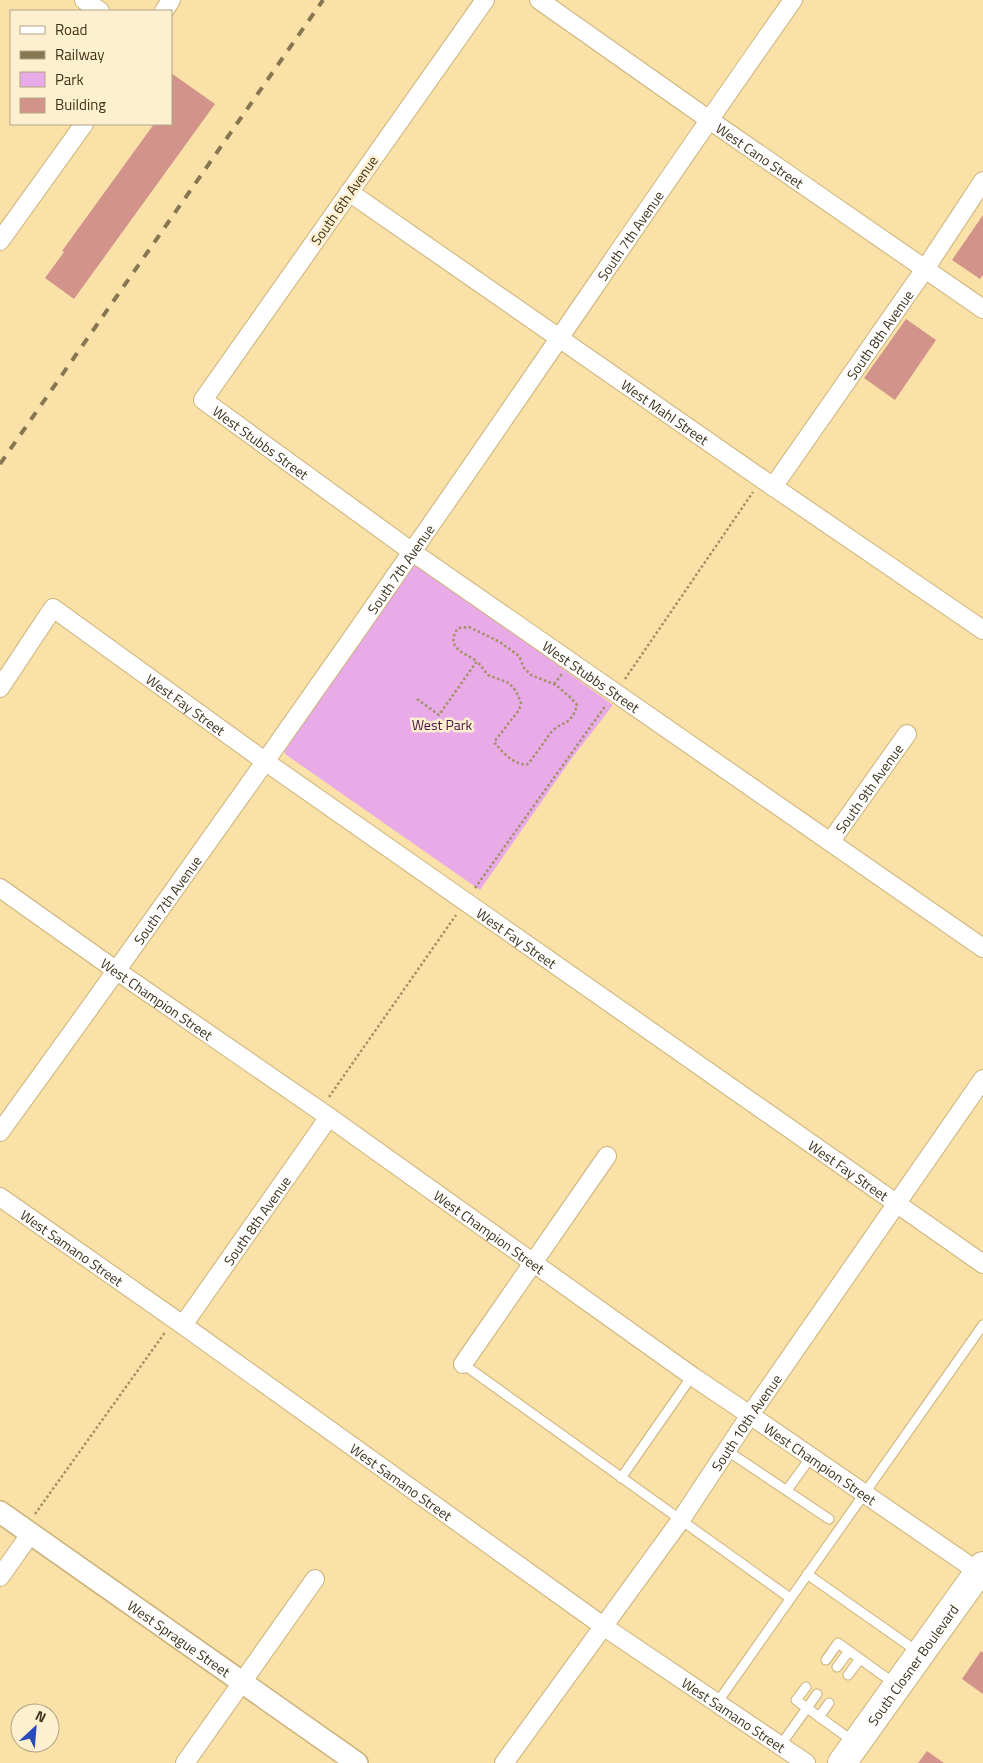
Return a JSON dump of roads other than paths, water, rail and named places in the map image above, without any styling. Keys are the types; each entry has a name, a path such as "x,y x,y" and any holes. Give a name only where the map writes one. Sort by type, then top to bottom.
{"main road":[{"name":"South Closner Boulevard","path":"849,1753 920,1653 982,1571"}],"street":[{"path":"84,0 99,10"},
{"name":"South 6th Avenue","path":"203,400 485,0"},
{"name":"West Cano Street","path":"539,0 708,120 983,309"},
{"name":"South 7th Avenue","path":"0,1132 266,762 792,0"},
{"path":"0,241 83,125"},
{"name":"South 8th Avenue","path":"773,487 983,181"},
{"name":"West Mahl Street","path":"350,192 559,339 983,630"},
{"name":"West Stubbs Street","path":"203,400 411,551 983,948"},
{"name":"West Fay Street","path":"0,688 53,608 266,762 983,1264"},
{"name":"South 9th Avenue","path":"831,841 907,734"},
{"name":"West Champion Street","path":"0,888 329,1117 692,1376 750,1414 863,1494 982,1571"},
{"name":"South 10th Avenue","path":"504,1763 680,1520 750,1414 983,1079"},
{"name":"South 8th Avenue","path":"182,1325 329,1117"},
{"path":"463,1364 607,1156"},
{"name":"West Samano Street","path":"0,1196 604,1626 806,1763"},
{"name":"West Sprague Street","path":"0,1512 32,1524 241,1681 357,1763"},
{"path":"0,1576 32,1524"},
{"path":"185,1763 315,1578"}],"lane":[{"path":"717,1703 983,1325"},
{"path":"463,1364 790,1598"},
{"path":"621,1478 692,1376"},
{"path":"726,1450 829,1519"},
{"path":"787,1490 811,1457"},
{"path":"806,1574 920,1653"},
{"path":"831,1591 833,1600"},
{"path":"849,1612 860,1611"},
{"path":"826,1660 838,1644 897,1686"},
{"path":"837,1667 849,1651"},
{"path":"848,1675 860,1659"},
{"path":"806,1687 796,1700 819,1717 849,1753"},
{"path":"780,1746 817,1694"},
{"path":"819,1717 829,1702"}],"railway":[{"path":"0,464 323,0"}],"park label":[{"name":"West Park","path":"442,724"}]}
